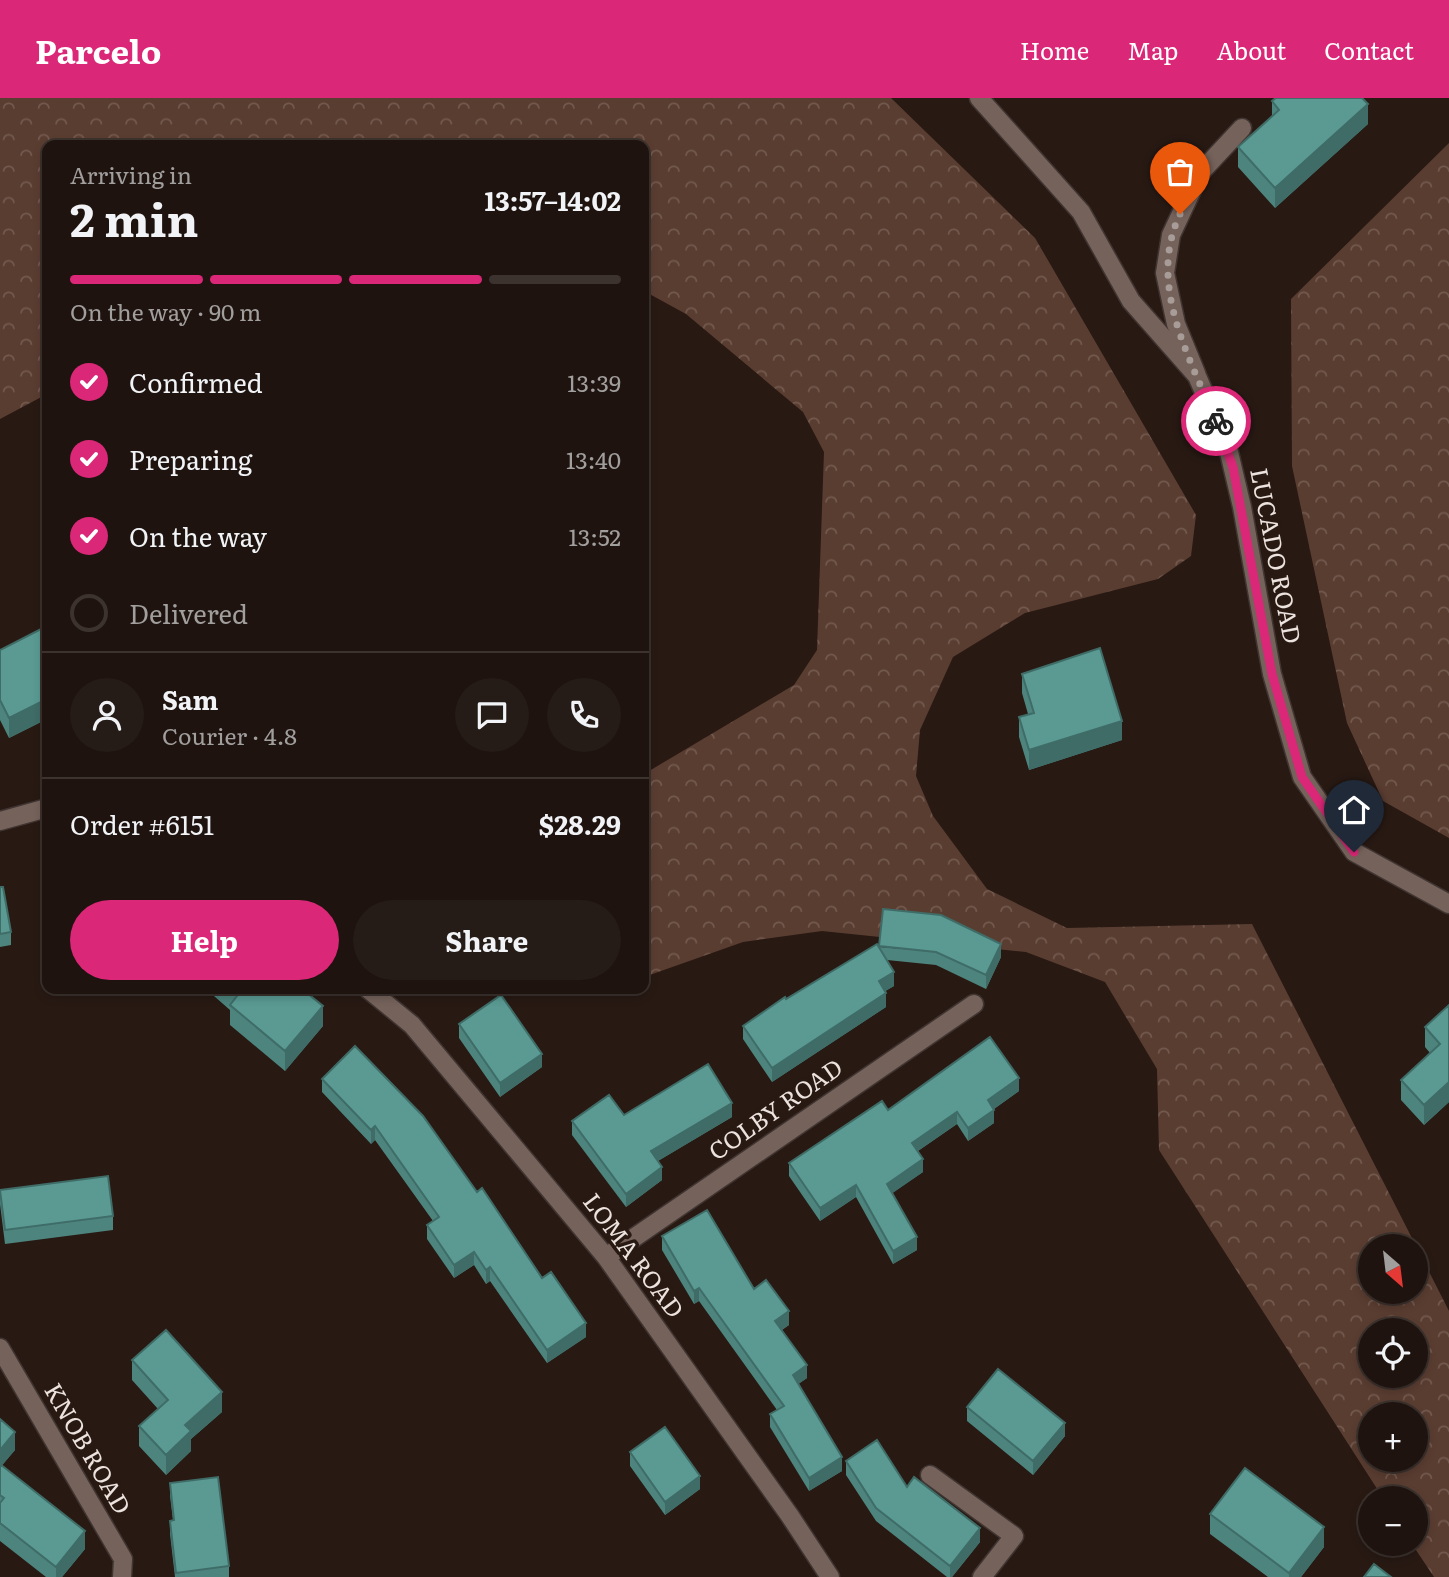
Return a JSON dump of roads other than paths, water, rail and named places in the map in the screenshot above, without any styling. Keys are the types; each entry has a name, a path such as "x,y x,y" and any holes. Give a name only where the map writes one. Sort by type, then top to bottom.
{"street":[{"name":"LUCADO ROAD","path":"979,98 1082,212 1131,301 1197,376 1228,448 1242,507 1272,674 1302,777 1354,852 1449,904"},
{"path":"1197,376 1176,324 1165,273 1171,234 1200,173 1242,128"},
{"path":"0,821 42,809"},
{"name":"LOMA ROAD","path":"374,994 412,1025 606,1257 790,1516 830,1577"},
{"name":"COLBY ROAD","path":"606,1257 974,1004"},
{"name":"KNOB ROAD","path":"0,1348 123,1559 122,1577"},
{"path":"930,1475 1014,1536 982,1577"}]}
